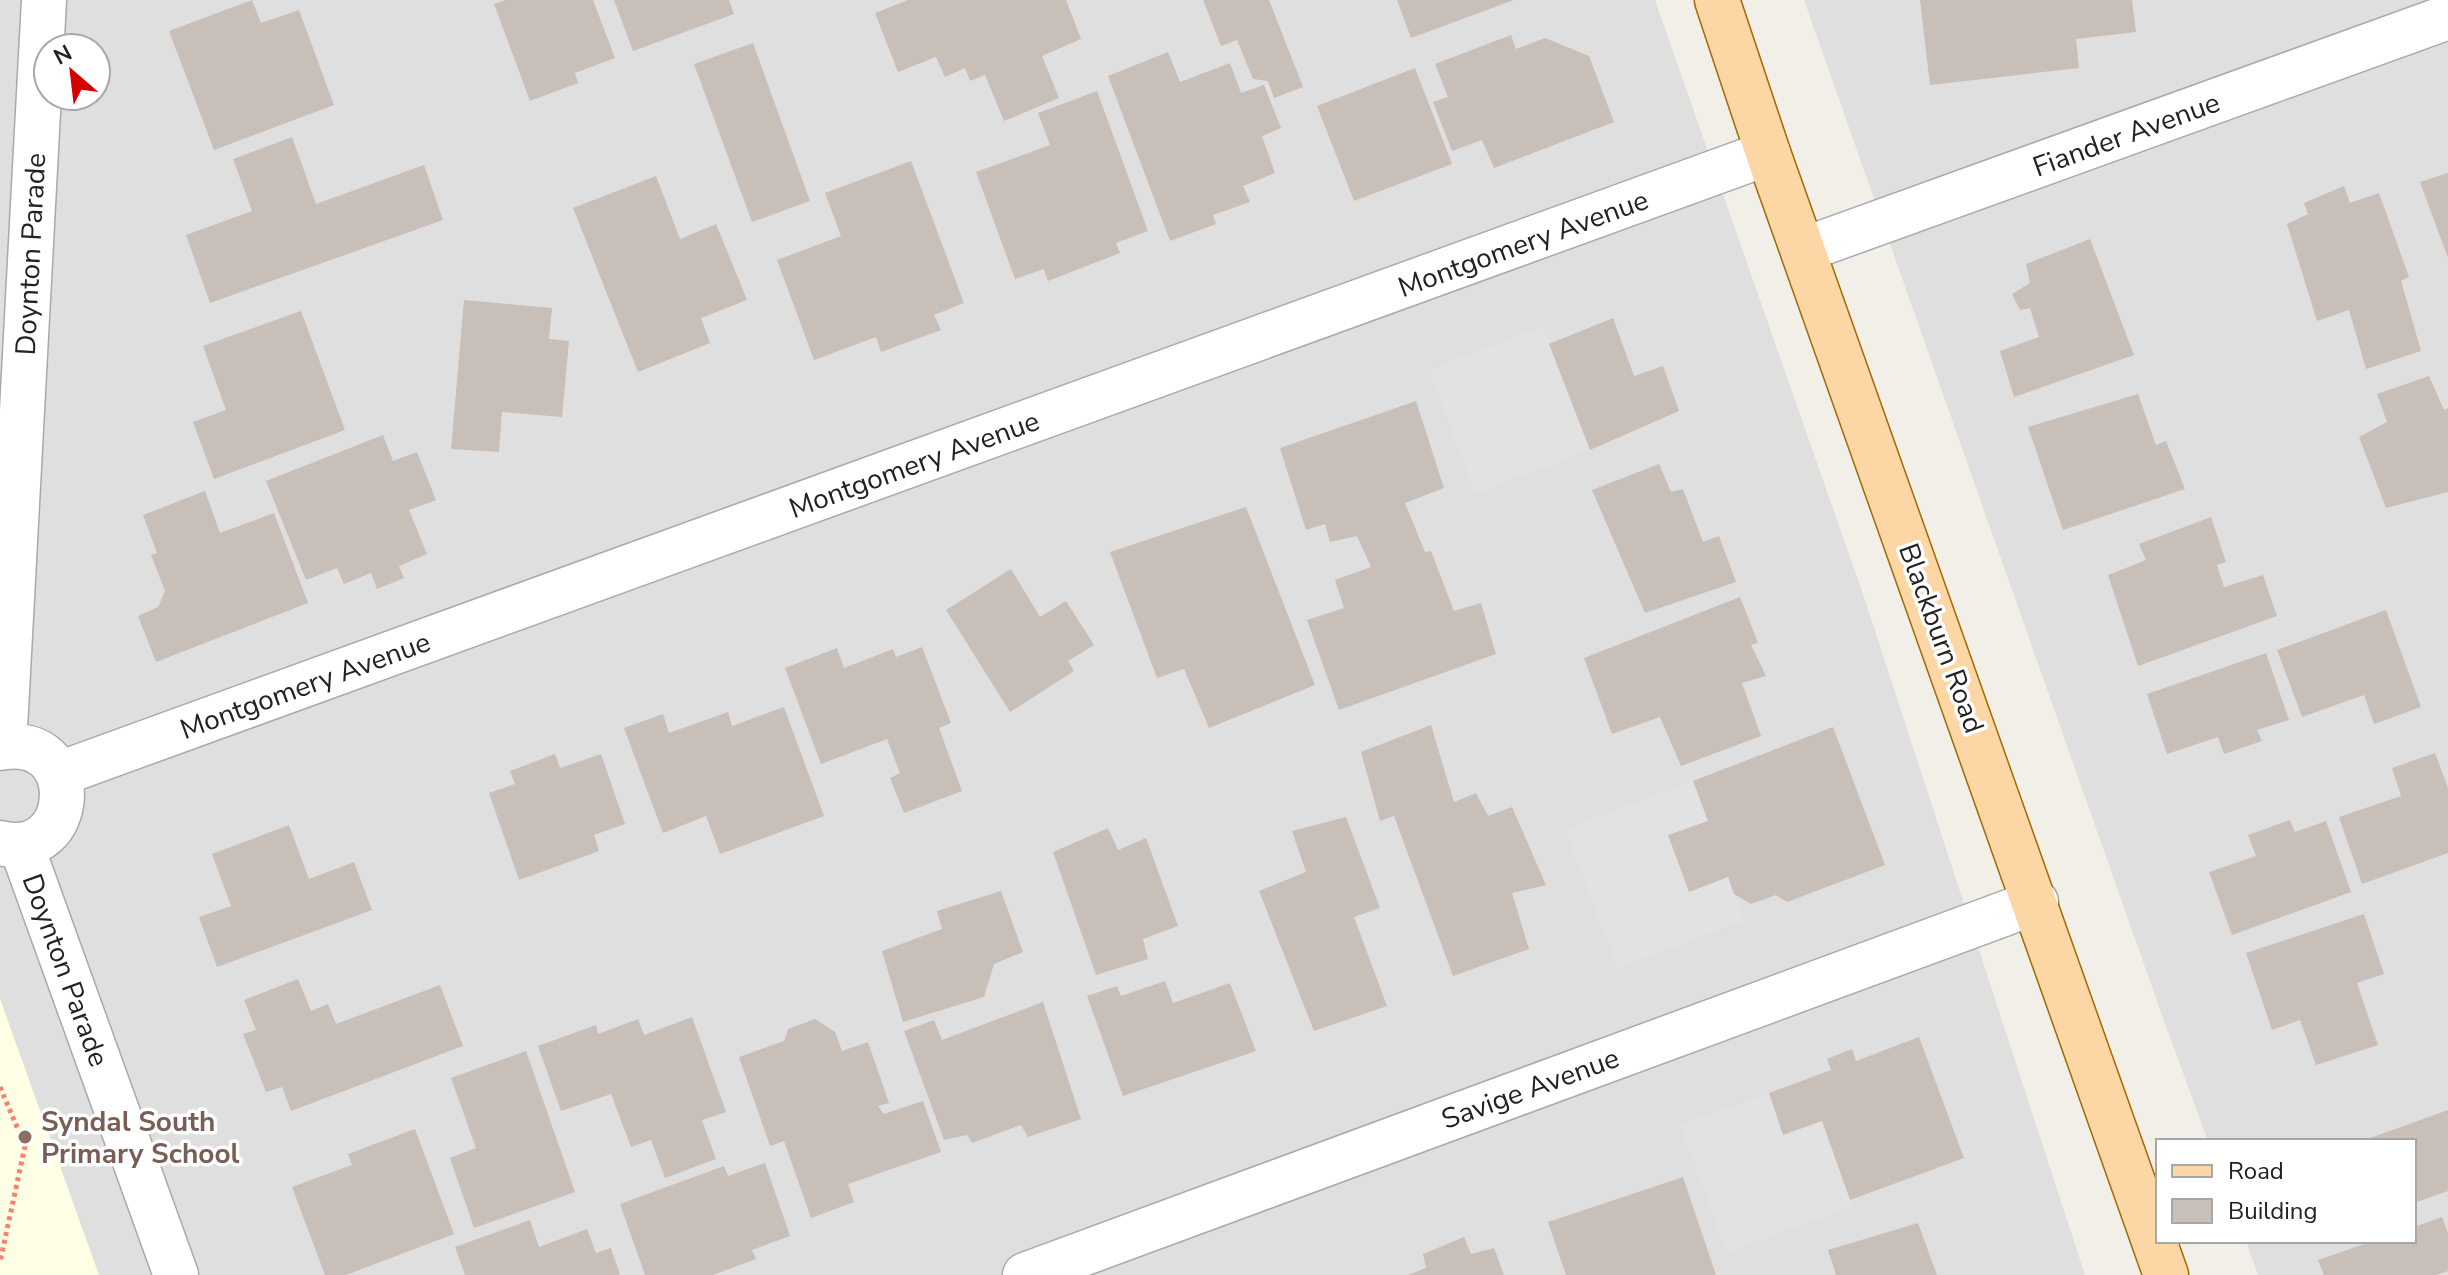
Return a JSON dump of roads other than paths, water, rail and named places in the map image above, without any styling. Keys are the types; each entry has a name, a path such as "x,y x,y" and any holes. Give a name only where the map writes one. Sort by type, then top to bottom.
{"main road":[{"name":"Blackburn Road","path":"1717,0 1768,153 2166,1275"}],"street":[{"name":"Doynton Parade","path":"2,748 44,0"},
{"name":"Fiander Avenue","path":"1803,250 2448,17"},
{"name":"Montgomery Avenue","path":"59,774 1768,153"},
{"path":"2,748 21,747 38,752 51,763 59,774 63,800 55,824 42,836 11,844"},
{"name":"Doynton Parade","path":"11,844 176,1275"},
{"name":"Savige Avenue","path":"1025,1275 2036,902"}],"place":[{"name":"Syndal South Primary School","path":"25,1137"}]}
